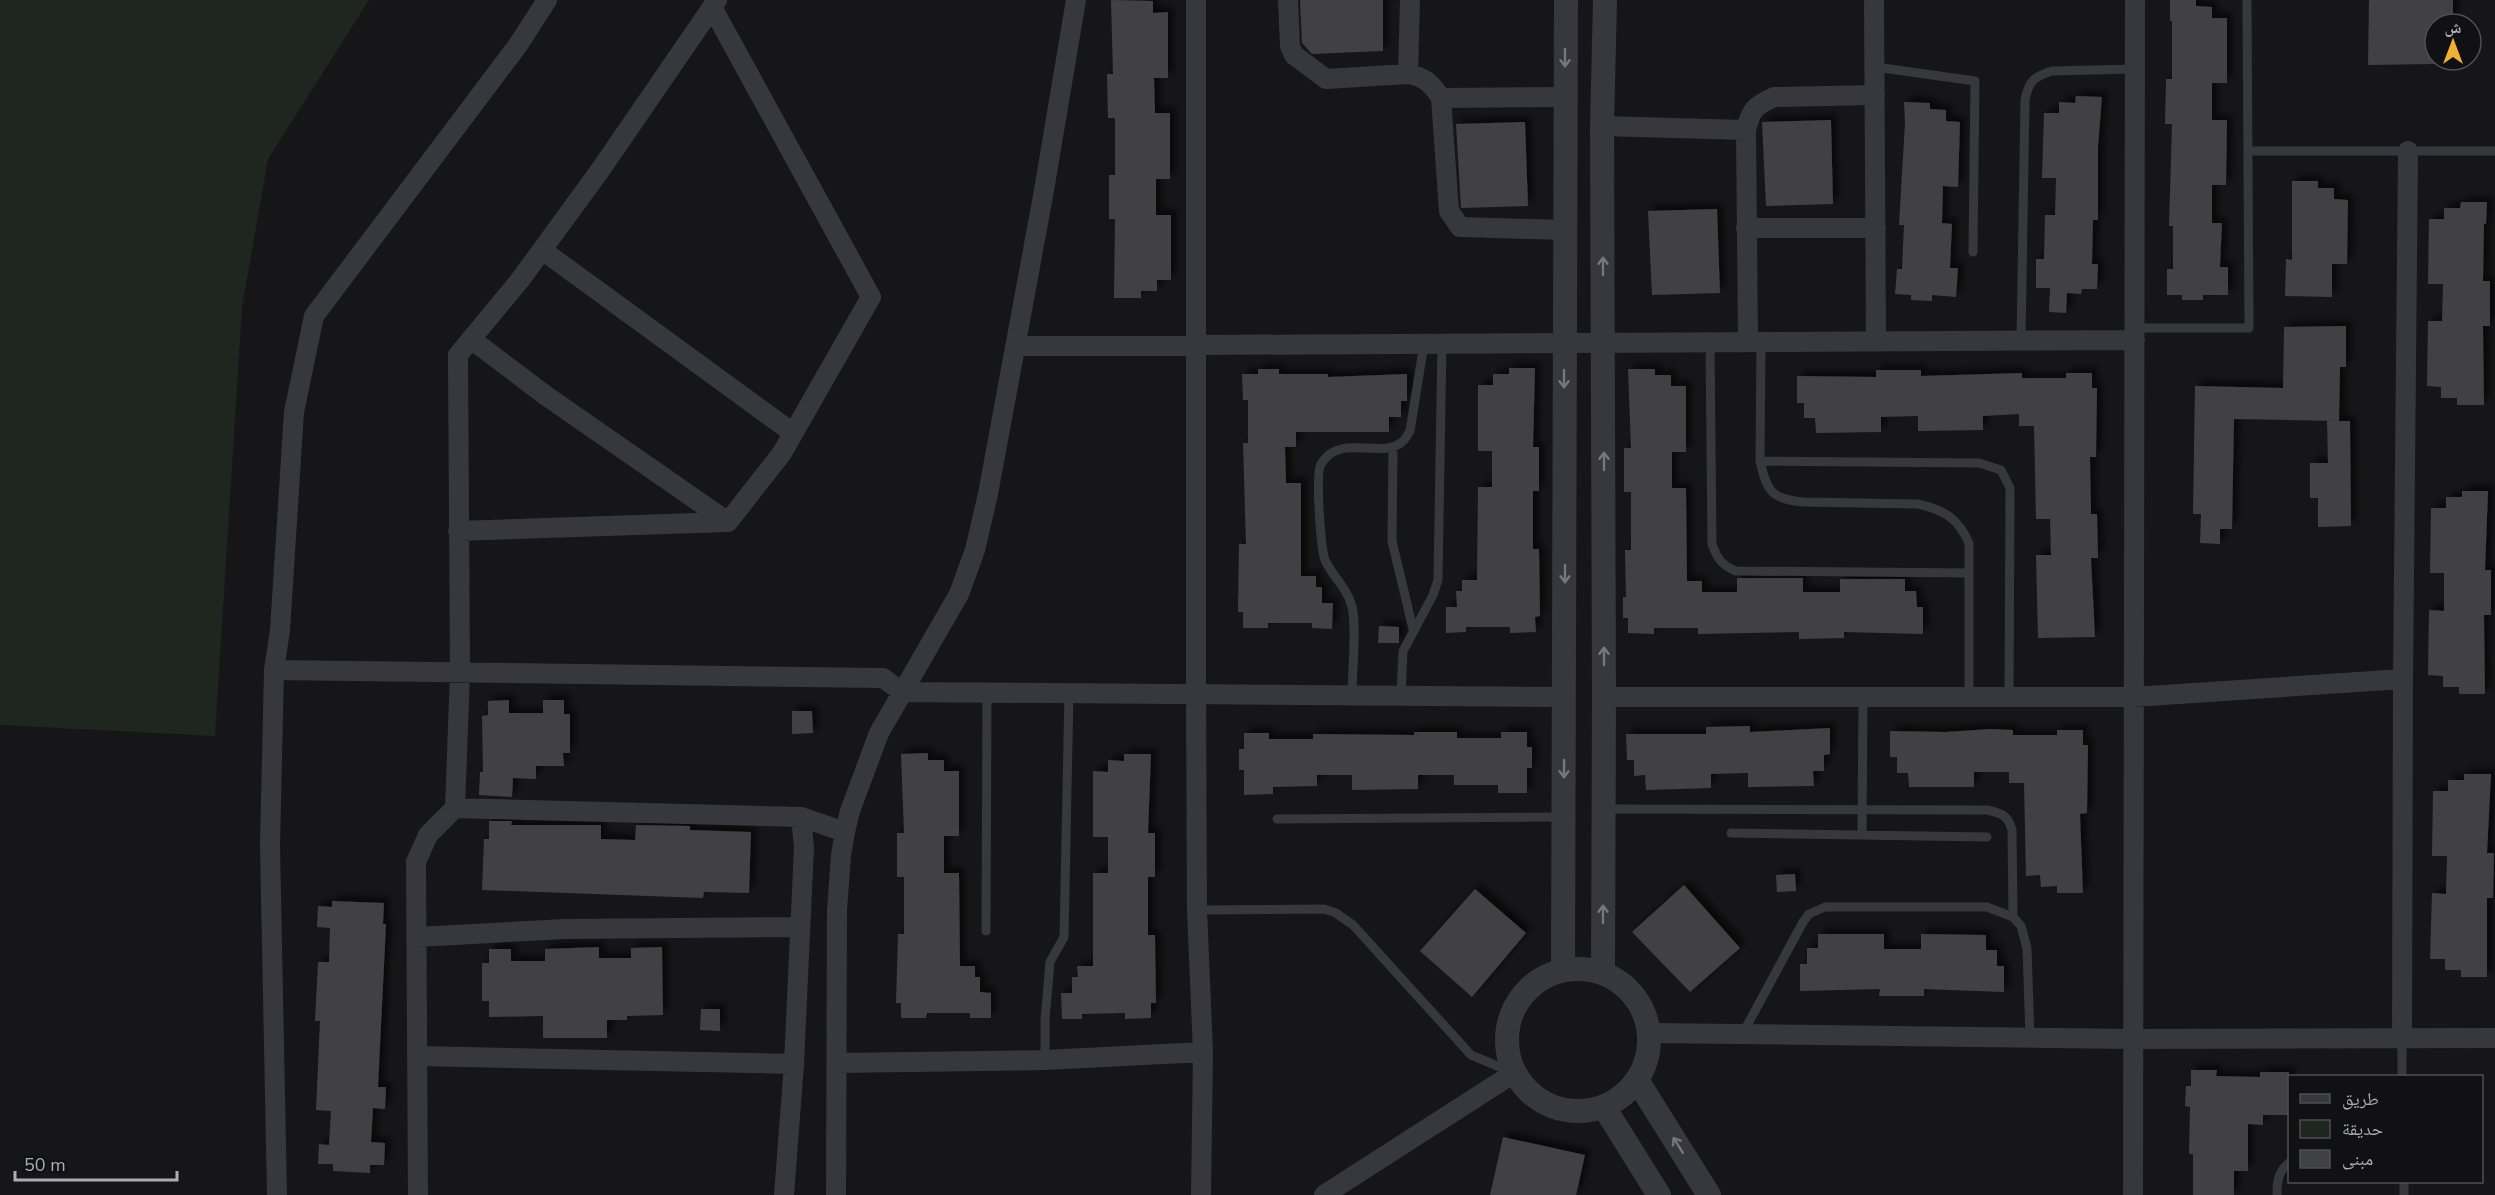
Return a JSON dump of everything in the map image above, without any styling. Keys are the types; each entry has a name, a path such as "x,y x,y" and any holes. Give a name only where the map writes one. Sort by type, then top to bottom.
{"street":[{"path":"277,1195 270,845 274,670 280,630 294,412 314,316 518,45 547,0"},
{"path":"836,1195 837,910 845,832 865,767 879,733 959,594 975,550 988,494 1076,0"},
{"path":"1196,0 1196,693 1197,910 1203,1052 1201,1195"},
{"path":"1288,0 1290,46 1294,55 1326,79 1408,74 1421,77 1433,85 1441,98 1449,211 1460,227 1564,230"},
{"path":"1408,74 1410,0"},
{"path":"1563,970 1566,0"},
{"path":"1603,973 1602,126 1605,0"},
{"path":"1874,0 1876,342"},
{"path":"2133,1195 2136,0"},
{"path":"418,1195 416,862 428,835 455,808 460,673 458,355 542,250 615,150 715,4 871,297 782,453 728,522"},
{"path":"1755,342 1746,228 1746,130 1749,114 1759,104 1774,98 1875,95"},
{"path":"1441,98 1565,97"},
{"path":"1602,126 1746,130"},
{"path":"2402,1038 2408,151"},
{"path":"1746,228 1876,228"},
{"path":"542,250 793,433"},
{"path":"1015,346 2021,341 2135,334"},
{"path":"471,339 545,395 728,522"},
{"path":"458,531 728,522"},
{"path":"274,670 883,678 902,692 1565,697"},
{"path":"1604,697 2133,697 2403,679"},
{"path":"455,808 801,816 845,832"},
{"path":"784,1195 794,1064 804,847 801,816"},
{"path":"417,937 565,929 800,927"},
{"path":"1583,968 1603,973 1621,982 1635,996 1645,1013 1650,1033 1649,1052 1644,1069 1621,1098 1604,1107 1583,1112 1563,1110 1543,1102 1526,1090 1514,1073 1507,1052 1507,1030 1514,1009 1526,991 1544,977 1563,970 1583,968"},
{"path":"1650,1033 2134,1039 2495,1038"},
{"path":"837,1063 1045,1060 1203,1052"},
{"path":"418,1056 794,1064"},
{"path":"1324,1195 1514,1073"},
{"path":"1637,1080 1709,1195"},
{"path":"1604,1107 1659,1195"}],"lane":[{"path":"2135,334 2249,328 2247,0"},
{"path":"1875,67 1975,81 1973,252"},
{"path":"2021,341 2025,100 2028,84 2039,75 2052,71 2136,69"},
{"path":"2248,150 2495,151"},
{"path":"1710,342 1712,544 1717,558 1725,567 1736,571 1969,573"},
{"path":"1755,342 1760,461 1764,479 1771,494 1786,501 1918,504 1936,508 1952,517 1962,527 1969,543 1969,697"},
{"path":"1352,695 1353,610 1348,595 1330,570 1324,556 1317,478 1321,465 1330,455 1344,448 1393,447 1402,442 1410,431 1433,344"},
{"path":"1401,695 1403,651 1433,595 1438,580 1433,344"},
{"path":"1393,447 1392,541 1413,629"},
{"path":"1760,461 1979,463 2001,470 2010,488 2009,697"},
{"path":"986,931 987,692"},
{"path":"1045,1060 1045,1020 1050,962 1064,937 1069,692"},
{"path":"1862,834 1863,698"},
{"path":"1604,809 1987,810 2002,813 2009,820 2012,830 2013,917"},
{"path":"1277,819 1563,817"},
{"path":"1731,833 1987,837"},
{"path":"1742,1034 1803,922 1816,910 1825,907 1987,907 2013,917 2021,926 2027,948 2030,1038"},
{"path":"1197,910 1324,909 1336,913 1353,925 1471,1055 1514,1073"},
{"path":"2402,1038 2402,1075"},
{"path":"2277,1195 2277,1178 2288,1163"}],"green space":[{"path":"0,0 369,0 268,159 242,307 215,736 0,725"}],"building":[{"path":"1111,0 1153,1 1153,13 1168,12 1168,78 1154,78 1155,113 1170,113 1170,179 1156,179 1156,215 1171,215 1171,280 1157,280 1157,291 1141,291 1141,298 1114,298 1115,219 1109,219 1109,175 1115,175 1115,118 1108,118 1107,74 1113,74"},
{"path":"1300,0 1383,0 1383,51 1312,54 1302,43"},
{"path":"2170,0 2196,0 2196,6 2212,7 2212,18 2227,18 2227,83 2212,83 2212,120 2227,120 2226,185 2212,185 2212,223 2222,223 2220,267 2228,267 2228,295 2203,295 2203,300 2182,300 2182,295 2167,295 2167,269 2173,269 2173,226 2169,226 2172,124 2165,124 2166,79 2172,79"},
{"path":"2369,0 2453,0 2453,12 2423,12 2423,64 2368,65"},
{"path":"2076,96 2102,97 2098,147 2098,220 2093,220 2092,264 2098,264 2097,289 2082,289 2081,294 2067,293 2066,313 2049,312 2050,288 2036,288 2036,259 2044,259 2045,215 2055,215 2056,178 2042,178 2044,113 2059,113 2059,102 2075,103"},
{"path":"1904,102 1930,103 1930,109 1946,110 1946,121 1960,122 1958,187 1943,186 1942,223 1952,224 1950,268 1958,268 1956,297 1932,295 1932,301 1911,300 1911,295 1895,294 1897,269 1902,269 1904,225 1899,225 1905,123"},
{"path":"1831,120 1833,204 1766,206 1762,122"},
{"path":"1525,122 1528,206 1461,208 1456,124"},
{"path":"2292,181 2318,181 2318,188 2334,188 2334,199 2348,200 2347,264 2332,264 2332,297 2285,296 2286,259 2292,260"},
{"path":"2461,202 2487,202 2486,224 2484,224 2483,281 2490,281 2490,326 2483,326 2484,405 2457,405 2457,398 2441,398 2441,387 2427,386 2428,321 2442,321 2443,284 2428,284 2429,219 2444,219 2444,208 2460,208"},
{"path":"1717,209 1720,293 1652,295 1648,211"},
{"path":"2346,326 2346,367 2340,367 2339,421 2234,419 2232,529 2220,529 2220,544 2200,543 2201,514 2193,514 2195,386 2283,388 2284,327"},
{"path":"1509,368 1535,368 1533,447 1539,447 1539,491 1533,491 1533,549 1539,549 1540,616 1535,617 1536,632 1510,633 1510,627 1466,627 1466,632 1446,633 1446,607 1457,607 1456,591 1462,591 1462,580 1477,580 1478,487 1492,487 1492,451 1478,451 1478,385 1493,385 1493,374 1509,374"},
{"path":"1258,369 1279,369 1279,374 1328,374 1328,377 1407,374 1407,401 1401,401 1401,417 1389,417 1389,432 1296,432 1296,447 1285,447 1286,483 1301,483 1301,576 1316,576 1316,587 1322,587 1322,603 1333,603 1332,629 1312,628 1312,623 1268,623 1268,628 1243,628 1243,612 1238,612 1239,544 1246,544 1243,443 1248,443 1248,400 1243,400 1242,374 1258,374"},
{"path":"1628,369 1655,369 1655,375 1671,375 1671,386 1686,386 1686,452 1672,452 1672,488 1686,488 1687,581 1702,581 1702,592 1737,592 1737,578 1803,578 1803,592 1840,592 1840,579 1905,579 1905,591 1916,591 1917,607 1923,607 1923,634 1844,632 1844,638 1799,639 1799,632 1698,634 1698,628 1654,628 1654,634 1628,633 1628,618 1623,618 1623,597 1626,597 1625,550 1631,550 1631,492 1624,492 1624,448 1631,448"},
{"path":"1876,370 1921,370 1921,376 2022,373 2022,378 2066,378 2066,373 2092,373 2092,388 2097,388 2096,457 2090,457 2091,514 2097,514 2098,558 2091,558 2095,637 2038,638 2036,555 2051,555 2050,519 2036,519 2034,426 2019,426 2019,414 1983,416 1983,430 1918,431 1918,416 1881,417 1881,432 1816,433 1815,418 1804,418 1804,403 1797,403 1797,376 1876,377"},
{"path":"2327,421 2350,421 2351,526 2318,527 2318,498 2310,498 2310,463 2328,463"},
{"path":"2462,491 2488,491 2485,570 2491,570 2491,615 2484,615 2485,694 2459,694 2459,687 2443,687 2443,676 2428,675 2429,610 2444,611 2444,573 2430,573 2431,508 2446,508 2446,497 2462,497"},
{"path":"1379,626 1399,627 1399,643 1378,643"},
{"path":"509,700 509,713 543,713 543,700 564,700 564,714 570,714 570,753 563,753 564,766 536,766 536,779 513,778 512,797 479,795 480,772 483,772 482,716 488,715 488,701"},
{"path":"792,711 812,711 813,733 792,734"},
{"path":"1750,726 1750,732 1830,728 1830,754 1824,755 1824,771 1813,771 1814,786 1748,787 1748,773 1711,774 1711,788 1646,790 1645,775 1634,776 1634,760 1627,760 1626,734 1706,734 1706,727"},
{"path":"2013,730 2013,735 2057,735 2057,730 2083,730 2083,745 2088,745 2087,813 2080,814 2083,893 2057,893 2057,886 2041,887 2040,875 2026,876 2024,783 2009,783 2009,772 1974,772 1974,787 1909,787 1908,773 1897,773 1897,757 1890,757 1890,731 1945,732"},
{"path":"1414,732 1457,732 1457,738 1501,738 1501,732 1527,732 1527,747 1532,747 1532,768 1527,768 1527,793 1498,793 1498,785 1454,785 1454,775 1418,775 1418,789 1352,790 1352,775 1317,775 1317,786 1273,787 1273,794 1244,795 1244,770 1239,770 1239,749 1244,749 1244,733 1269,733 1269,739 1313,739 1313,734 1414,735"},
{"path":"928,753 928,760 944,760 944,771 959,771 959,836 944,836 944,873 959,873 960,966 975,966 975,977 980,977 980,992 991,993 991,1018 970,1018 970,1013 927,1013 926,1018 901,1018 901,1003 896,1003 898,934 904,934 904,877 897,877 897,833 904,833 901,754"},
{"path":"1124,754 1151,754 1148,833 1155,833 1155,877 1148,877 1148,935 1155,935 1156,1003 1151,1003 1151,1018 1125,1019 1125,1013 1082,1014 1082,1019 1062,1019 1061,993 1072,993 1072,977 1078,977 1077,966 1093,966 1093,873 1108,873 1108,837 1093,837 1093,771 1108,772 1108,760 1124,761"},
{"path":"2464,774 2491,774 2487,853 2494,853 2493,898 2487,898 2487,977 2461,977 2461,970 2445,970 2445,959 2430,959 2432,893 2446,894 2447,856 2432,856 2433,791 2448,791 2448,780 2464,780"},
{"path":"489,821 512,821 511,825 601,825 601,839 635,840 636,825 690,826 690,830 751,832 749,893 704,892 703,898 482,890 484,839 489,839"},
{"path":"1795,874 1796,891 1777,892 1776,875"},
{"path":"1684,885 1740,948 1690,992 1632,932"},
{"path":"1475,889 1526,933 1472,997 1420,951"},
{"path":"332,901 384,903 383,924 386,924 378,1087 386,1087 385,1109 373,1108 371,1142 385,1143 384,1165 370,1165 370,1173 333,1171 333,1164 318,1164 319,1144 329,1145 331,1111 316,1110 320,1021 315,1021 318,962 329,962 330,928 317,927 318,906 332,907"},
{"path":"1818,934 1884,934 1884,949 1921,949 1921,934 1986,935 1986,950 1997,950 1997,966 2004,966 2004,992 1924,989 1924,996 1879,996 1880,989 1800,991 1800,964 1807,964 1807,948 1818,948"},
{"path":"599,947 599,958 631,958 631,948 662,947 663,1015 627,1016 627,1020 607,1020 607,1038 543,1038 543,1016 489,1017 489,1001 482,1001 482,963 489,963 489,949 511,949 511,961 545,961 545,949"},
{"path":"701,1009 720,1009 720,1031 700,1030"},
{"path":"2191,1070 2217,1070 2216,1076 2260,1077 2260,1072 2289,1072 2288,1115 2263,1115 2263,1125 2248,1124 2248,1171 2234,1171 2234,1195 2193,1195 2193,1154 2189,1154 2190,1107 2185,1106 2186,1086 2191,1086"},
{"path":"1503,1137 1585,1155 1576,1195 1490,1195"}]}
